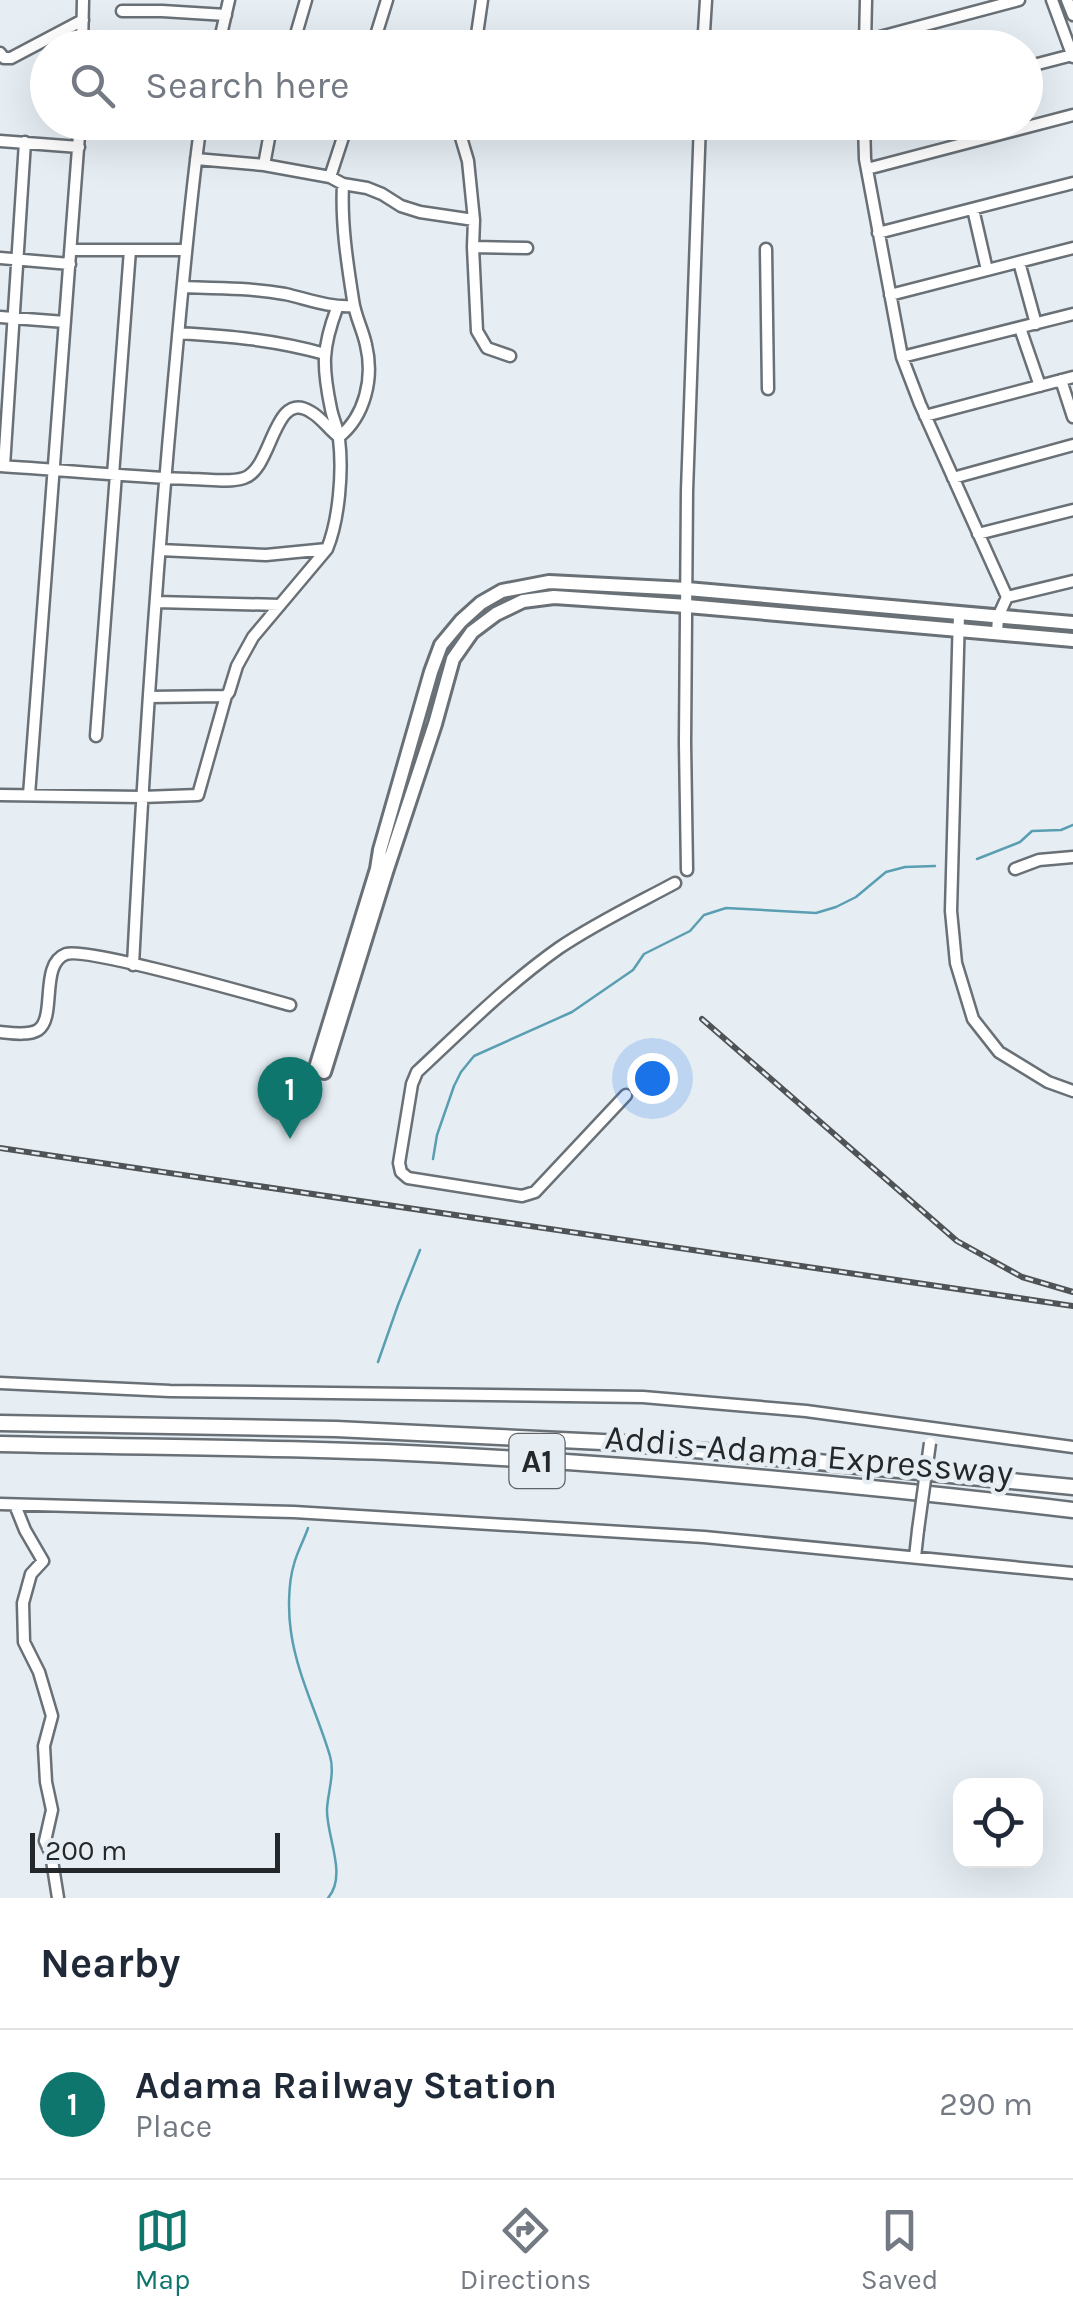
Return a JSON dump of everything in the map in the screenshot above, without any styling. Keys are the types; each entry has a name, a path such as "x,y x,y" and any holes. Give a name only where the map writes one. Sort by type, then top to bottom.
{"highway":[{"name":"Addis-Adama Expressway","path":"0,1423 336,1429 623,1443 1073,1487"},
{"name":"Addis-Adama Expressway","path":"0,1444 386,1452 614,1466 908,1490 1073,1510"}],"main road":[{"path":"1073,624 687,590 549,582 502,591 481,603 441,645 319,1072 454,659 472,632 496,614 523,601 554,598 1073,640"}],"street":[{"path":"83,0 83,30"},
{"path":"222,30 229,0"},
{"path":"297,30 306,0"},
{"path":"378,30 387,0"},
{"path":"478,30 482,0"},
{"path":"705,30 706,0"},
{"path":"865,30 866,0"},
{"path":"914,30 1019,0"},
{"path":"1043,62 1072,56 1052,0"},
{"path":"1067,0 1073,15"},
{"path":"122,11 162,5 226,15"},
{"path":"64,30 83,20"},
{"path":"0,53 11,58 30,48"},
{"path":"1043,123 1073,115"},
{"path":"0,140 79,146"},
{"path":"29,796 79,140"},
{"path":"133,965 165,478 199,140"},
{"path":"264,164 269,140"},
{"path":"330,177 342,140"},
{"path":"462,140 474,220 477,332 486,348 510,356"},
{"path":"687,870 687,491 699,140"},
{"path":"865,140 867,170 902,357 1007,597 998,617 997,632"},
{"path":"867,170 979,140"},
{"path":"25,142 2,466 165,478 239,479 256,472 284,414 297,408 309,410 339,437"},
{"path":"196,159 264,164 330,177 343,184 367,188 420,212 474,220"},
{"path":"878,233 1073,183"},
{"path":"339,437 353,426 368,376 367,348 354,306 342,215 343,184"},
{"path":"972,209 987,270"},
{"path":"472,248 527,248"},
{"path":"890,295 1073,248"},
{"path":"766,249 768,388"},
{"path":"72,250 186,250"},
{"path":"96,736 130,250"},
{"path":"0,258 70,264"},
{"path":"1019,262 1036,324"},
{"path":"183,288 234,288 284,294 337,308 354,306"},
{"path":"0,794 198,795 226,696 244,651 327,550 334,532 339,437 328,395 324,354 326,333 337,308"},
{"path":"902,357 1073,314"},
{"path":"0,317 65,322"},
{"path":"1020,328 1040,386"},
{"path":"178,333 248,338 324,354"},
{"path":"925,416 1067,379 1073,417"},
{"path":"953,478 1073,445"},
{"path":"978,534 1073,510"},
{"path":"160,550 266,554 327,550"},
{"path":"1007,597 1073,581"},
{"path":"156,602 280,605"},
{"path":"959,614 951,897 956,963 973,1019 999,1052 1048,1082 1073,1090"},
{"path":"149,697 226,696"},
{"path":"1016,869 1040,860 1073,857"},
{"path":"626,1095 535,1192 522,1196 408,1178 401,1172 399,1164 417,1072 500,995 556,950 608,917 675,883"},
{"path":"0,1032 34,1032 41,1028 52,970 69,953 290,1005"},
{"path":"0,1382 170,1391 643,1397 806,1411 1073,1447"},
{"path":"914,1557 932,1428"},
{"path":"0,1504 333,1514 704,1537 1073,1573"},
{"path":"15,1504 24,1530 43,1561 32,1574 23,1603 24,1642 39,1672 52,1716 44,1746 52,1810 45,1840 58,1898"}],"waterway":[{"path":"977,859 1020,842 1032,831 1061,830 1073,825"},
{"path":"433,1159 454,1086 474,1056 572,1012 633,970 644,954 690,931 704,915 726,908 816,913 856,897 886,872 935,866"},
{"path":"378,1362 420,1250"},
{"path":"308,1528 292,1572 289,1616 298,1664 331,1762 327,1809 336,1878 328,1898"}],"railway":[{"path":"702,1019 957,1241 1022,1277 1073,1292"},
{"path":"0,1148 1073,1306"}],"place":[{"name":"Adama Railway Station","path":"290,1139"}]}
